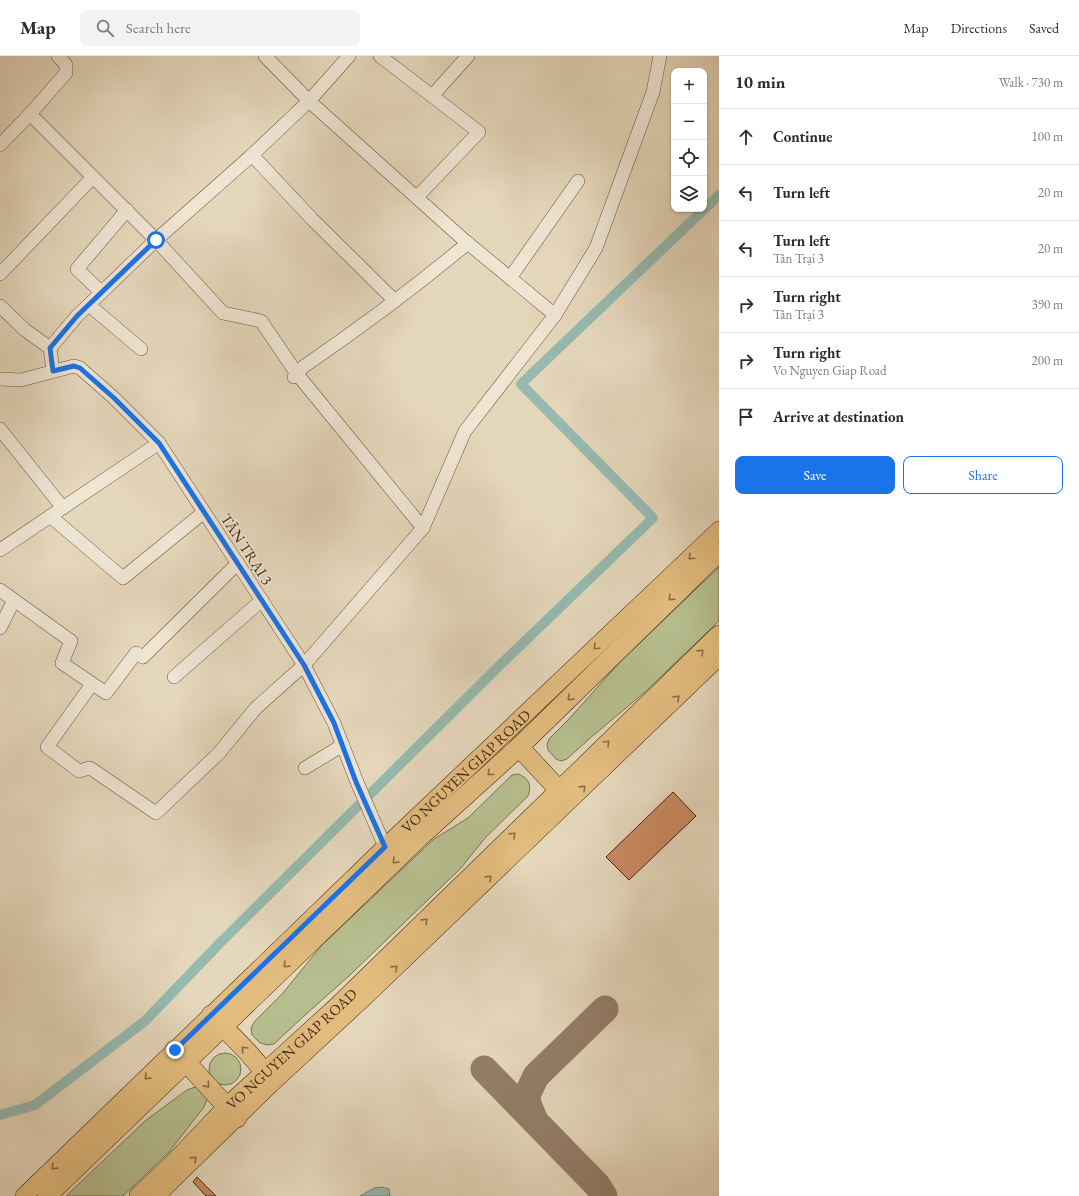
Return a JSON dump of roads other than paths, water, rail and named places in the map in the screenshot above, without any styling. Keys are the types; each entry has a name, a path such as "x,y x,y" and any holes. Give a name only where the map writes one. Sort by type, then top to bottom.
{"highway":[{"name":"VO NGUYEN GIAP ROAD","path":"47,1196 181,1056 217,1021 314,938 422,834 519,747 719,552"},
{"name":"VO NGUYEN GIAP ROAD","path":"139,1196 175,1162 232,1113 344,999 719,635"},
{"path":"519,747 559,790"},
{"path":"217,1021 268,1078"},
{"path":"181,1056 232,1113"}],"main road":[{"name":"VO NGUYEN GIAP ROAD","path":"217,1021 286,943 719,530"},
{"name":"VO NGUYEN GIAP ROAD","path":"268,1078 367,995 719,657"},
{"path":"286,943 314,938"},
{"path":"344,999 367,995"},
{"name":"VO NGUYEN GIAP ROAD","path":"24,1196 181,1056"},
{"name":"VO NGUYEN GIAP ROAD","path":"156,1196 232,1113"}],"street":[{"path":"0,144 30,114 66,73 66,65 58,56"},
{"path":"265,56 309,101 468,243 554,315"},
{"path":"53,371 50,348 77,316 156,240 252,155 309,101 349,56"},
{"path":"380,56 478,132 417,197"},
{"path":"432,96 468,56"},
{"path":"92,684 47,748 79,771 90,768 156,813 219,753 256,708 304,665 423,528 465,431 554,315 596,248 653,92 660,56"},
{"path":"30,114 127,210 223,313 260,322 296,375 423,528"},
{"path":"252,155 312,219 395,301"},
{"path":"0,274 93,177"},
{"path":"510,278 578,181"},
{"path":"101,292 77,269 127,210"},
{"path":"296,375 303,367 369,321 468,243"},
{"path":"89,305 141,349"},
{"path":"0,306 24,330 50,348"},
{"name":"TÂN TRẠI 3","path":"0,379 21,380 74,366 80,368 114,398 159,443 304,665 334,723 385,847"},
{"path":"0,429 63,508"},
{"path":"0,550 159,443"},
{"path":"50,516 124,578 204,512"},
{"path":"0,590 71,641 62,663 106,693 136,653 143,657 238,563"},
{"path":"0,628 14,600"},
{"path":"174,676 262,600"},
{"path":"305,768 343,746"}],"water":[{"path":"382,1187 389,1189 390,1196 360,1196 374,1188"}],"waterway":[{"path":"0,1115 35,1105 145,1021 218,945 498,667 653,518 521,384 719,195"}]}
